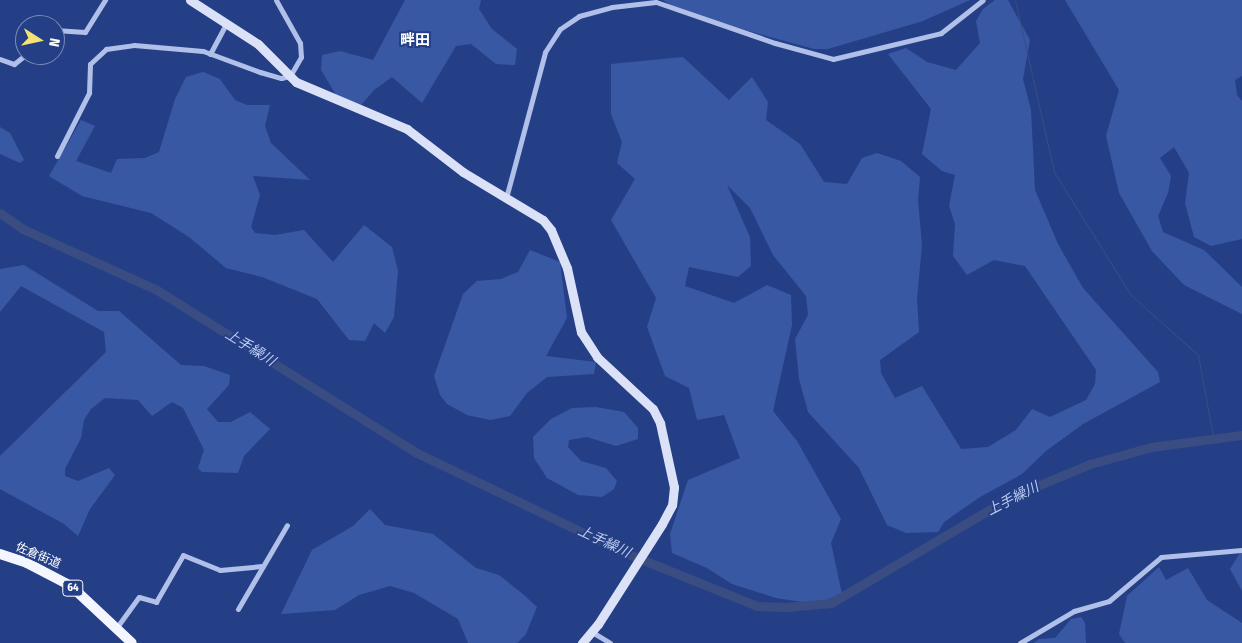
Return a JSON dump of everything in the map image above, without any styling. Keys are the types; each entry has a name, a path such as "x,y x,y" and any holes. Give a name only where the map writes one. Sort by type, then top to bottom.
{"main road":[{"name":"佐倉街道","path":"0,554 35,566 71,586 132,643"}],"street":[{"path":"65,31 85,32 105,0"},
{"path":"190,0 258,44 290,76 305,87 407,129 463,172 547,224 567,268 581,332 586,342 604,365 646,401 660,423 674,497 670,512 638,564 592,632 582,643"},
{"path":"276,0 296,34 301,50 290,76"},
{"path":"506,198 545,52 560,29 579,16 612,7 656,2 775,44 833,59 942,33 983,0"},
{"path":"210,54 226,24"},
{"path":"57,156 90,93 90,64 106,49 146,45 210,54 280,78 290,76"},
{"path":"0,59 15,63"},
{"path":"238,609 286,525"},
{"path":"1020,643 1074,610 1109,601 1161,557 1242,550"},
{"path":"117,627 139,598 156,602 183,555 220,570 262,566"},
{"path":"592,632 610,643"}],"shaded area":[{"path":"405,0 481,0 479,9 492,29 517,49 515,65 496,64 471,44 456,46 422,103 392,77 374,90 361,105 339,100 321,70 322,55 340,51 373,60"},
{"path":"663,0 970,0 923,21 828,49 814,49 680,12"},
{"path":"995,0 1008,0 1030,40 1023,79 1031,110 1035,190 1058,244 1083,288 1158,372 1160,382 1083,424 1046,451 1022,474 980,497 944,522 938,532 906,533 887,525 859,468 808,412 799,379 795,339 808,315 806,296 773,255 750,208 727,185 750,237 751,266 738,277 689,267 685,286 734,303 767,285 791,295 792,325 773,411 797,441 841,519 831,543 842,594 815,604 776,598 732,584 707,568 672,553 670,534 688,480 740,458 724,415 697,420 689,388 665,376 647,327 656,298 611,220 635,179 617,163 622,142 611,114 611,64 683,57 729,100 752,77 768,102 766,120 800,144 824,182 847,184 862,158 877,153 901,161 920,177 918,200 922,245 917,299 919,332 880,360 881,373 895,398 922,386 961,449 988,447 1016,430 1032,409 1050,417 1086,400 1095,384 1096,370 1025,266 994,260 967,275 953,256 955,224 949,206 955,175 942,171 922,154 931,109 888,54 906,48 927,62 956,70 980,43 976,21 983,9"},
{"path":"1065,0 1242,0 1242,76 1235,80 1237,95 1242,101 1242,239 1211,246 1194,237 1185,203 1189,173 1174,147 1160,158 1171,176 1168,193 1158,216 1163,232 1204,250 1242,287 1242,314 1184,285 1152,251 1119,193 1106,136 1119,90"},
{"path":"203,72 220,79 235,100 247,105 270,105 265,126 271,143 310,180 253,176 260,195 251,227 255,233 275,235 304,230 333,262 364,225 392,247 398,271 394,317 385,333 374,323 365,341 349,340 317,299 262,277 226,268 189,237 151,213 82,196 49,176 81,120 95,126 76,161 111,173 117,159 145,158 159,152 175,99 186,77"},
{"path":"0,127 10,133 24,160 20,163 0,154"},
{"path":"530,250 560,262 567,318 546,356 596,362 594,374 547,377 527,393 510,416 490,420 467,415 447,404 440,395 434,376 463,294 477,281 501,279 518,272"},
{"path":"24,265 98,311 119,311 181,365 204,366 230,375 229,385 207,409 218,422 231,422 250,412 270,429 244,456 238,473 202,472 198,468 204,450 183,408 172,402 152,416 138,400 105,398 91,409 84,420 81,438 65,469 65,476 78,481 109,468 115,475 90,509 78,536 64,524 0,489 0,456 106,352 104,332 21,286 0,312 0,269"},
{"path":"596,407 624,412 638,428 638,439 616,446 587,437 569,440 568,447 581,461 606,468 617,481 614,489 602,497 578,495 547,478 534,458 533,437 551,419 572,408"},
{"path":"370,509 385,525 433,534 476,568 499,575 524,595 537,607 526,634 517,643 468,643 458,619 414,593 390,586 359,595 335,610 281,614 312,550 353,526"},
{"path":"1240,553 1242,553 1242,591 1230,569"},
{"path":"1159,567 1166,580 1188,568 1207,600 1242,623 1242,643 1125,643 1119,634 1127,596"},
{"path":"1081,617 1085,623 1086,643 1034,643 1039,639 1055,638 1071,619"}],"waterway":[{"path":"1015,0 1054,172 1131,295 1198,355 1213,437"},
{"name":"上手繰川","path":"0,213 23,229 157,290 417,453 626,553 757,606 786,607 831,603 1013,496 1090,464 1151,447 1242,435"}],"district":[{"name":"畔田","path":"415,41"}]}
